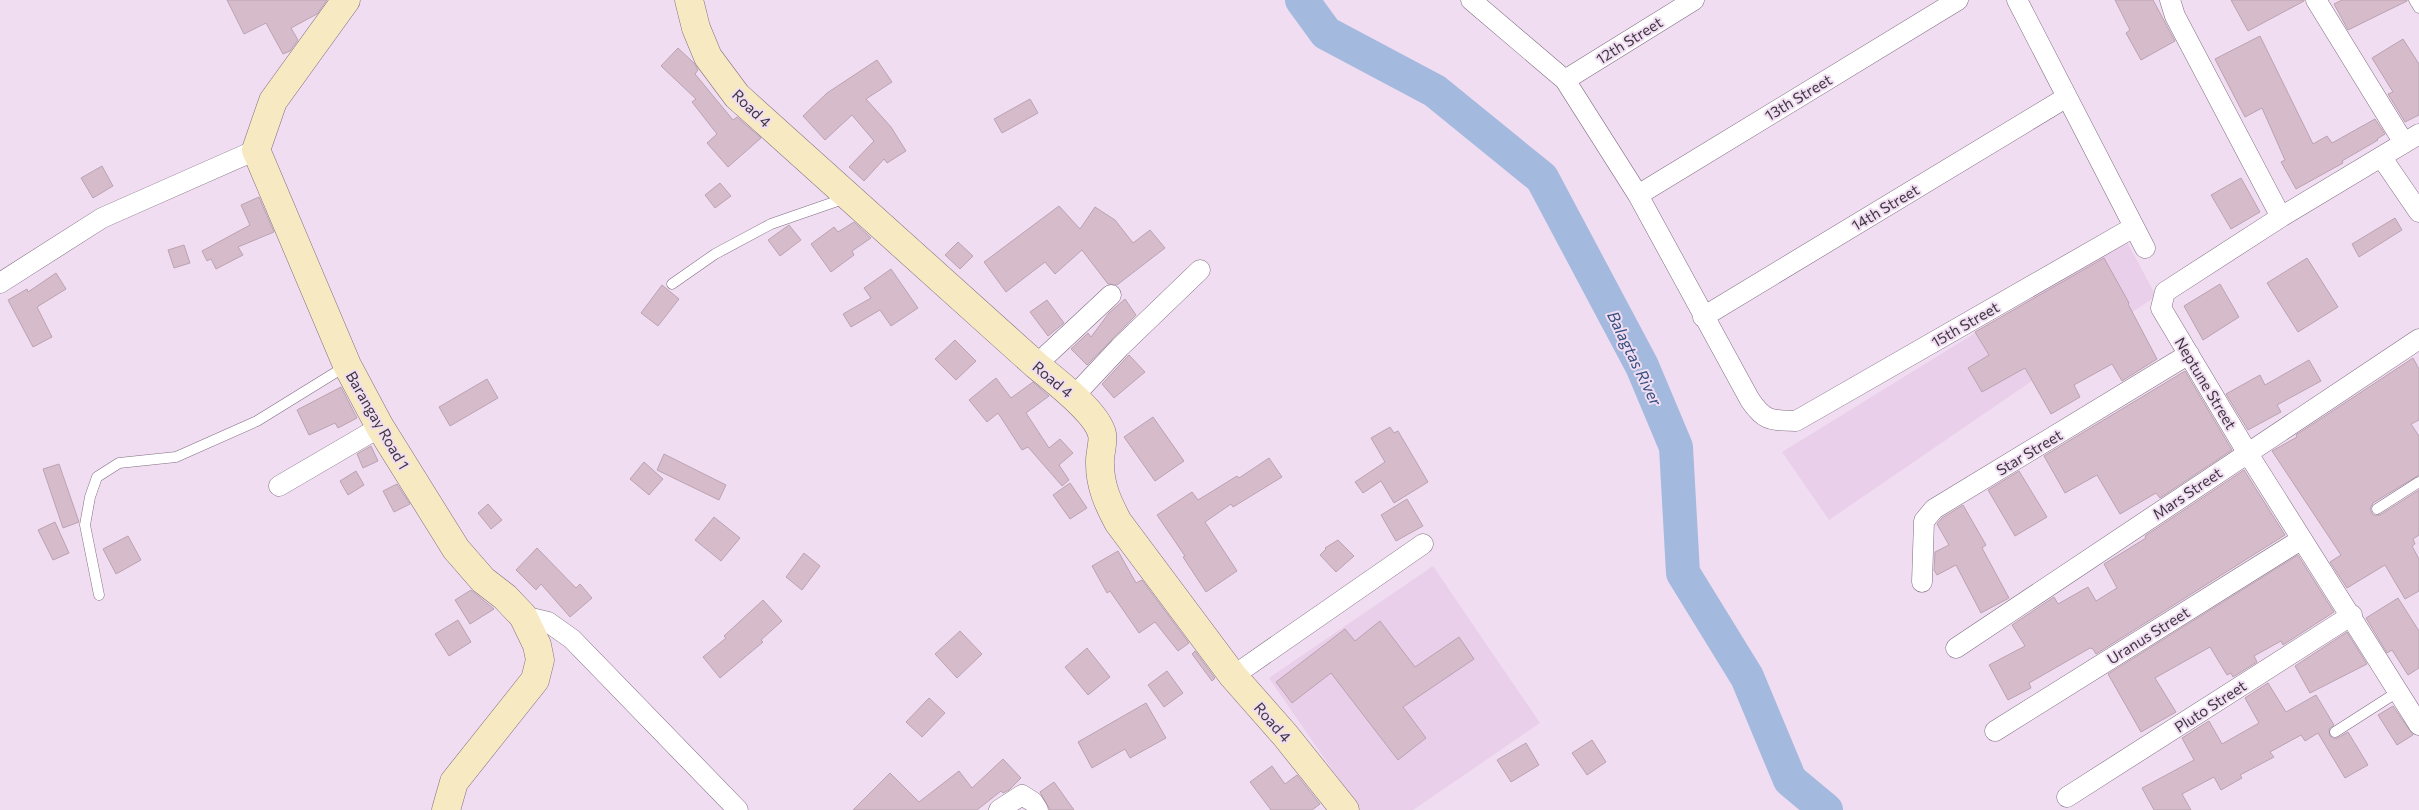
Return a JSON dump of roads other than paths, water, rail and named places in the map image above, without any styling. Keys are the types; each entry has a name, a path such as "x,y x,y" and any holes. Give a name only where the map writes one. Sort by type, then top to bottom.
{"street":[{"path":"0,283 102,218 256,150 272,101 346,0"},
{"name":"Road 4","path":"689,0 696,28 708,57 738,96 1036,365 1074,396 1097,424 1102,434 1100,464 1103,494 1118,522 1233,676 1337,807"},
{"path":"1471,0 1564,80 1638,195 1703,317"},
{"name":"12th Street","path":"1564,80 1694,0"},
{"name":"13th Street","path":"1638,195 1958,0"},
{"path":"2017,0 2146,248"},
{"path":"2170,0 2175,16 2281,217"},
{"path":"2316,0 2412,139"},
{"name":"14th Street","path":"1703,317 2067,97"},
{"name":"Neptune Street","path":"2412,139 2281,217 2165,292 2161,308 2247,452 2400,691 2419,725"},
{"name":"Barangay Road 1","path":"256,150 347,365 380,427 456,549 483,580 505,597 522,616 537,645 540,660 535,680 454,782 446,810"},
{"path":"2382,158 2419,212"},
{"name":"15th Street","path":"1703,317 1760,414 1774,420 1796,421 2134,227"},
{"path":"1074,396 1200,270"},
{"path":"1036,365 1111,295"},
{"name":"Mars Street","path":"1956,648 2247,452 2418,342"},
{"name":"Star Street","path":"1922,582 1924,521 1934,510 2189,354"},
{"path":"280,486 380,427"},
{"name":"Uranus Street","path":"1995,731 2302,538"},
{"path":"1233,676 1423,544"},
{"name":"Pluto Street","path":"2067,798 2352,615"},
{"path":"522,616 548,622 572,639 738,810"},
{"path":"999,810 1022,795 1033,802 1038,810"}],"lane":[{"path":"2414,0 2419,8"},
{"path":"672,284 715,254 771,224 849,197"},
{"path":"100,595 85,525 90,497 97,477 119,463 176,457 257,422 347,365"},
{"path":"2377,509 2419,482"},
{"path":"2335,732 2400,691"}],"waterway":[{"name":"Balagtas River","path":"1302,0 1326,33 1435,91 1542,178 1642,366 1676,447 1683,573 1747,677 1790,780 1826,810"}]}
